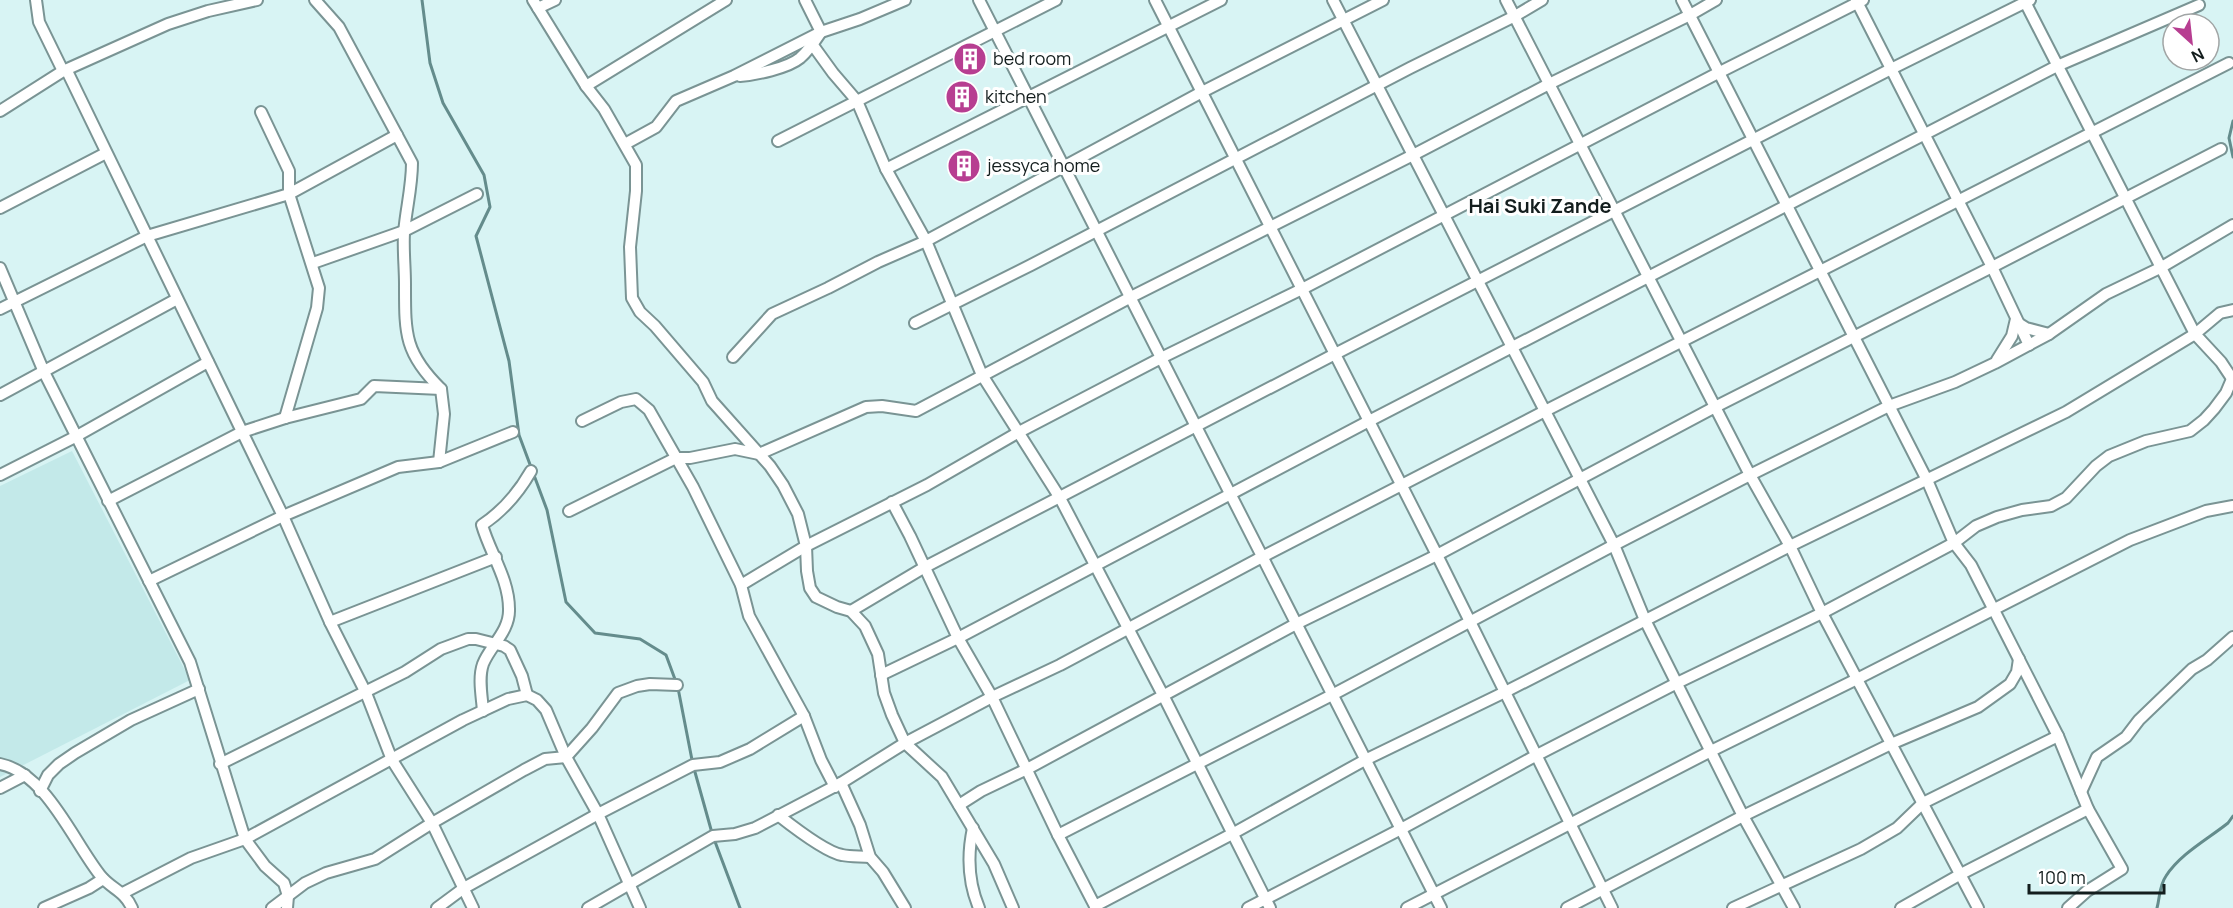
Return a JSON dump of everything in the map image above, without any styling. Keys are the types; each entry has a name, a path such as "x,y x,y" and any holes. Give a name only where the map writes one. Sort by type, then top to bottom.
{"street":[{"path":"36,0 39,22 147,236 283,516 330,622 366,693 392,760 432,823 473,908"},
{"path":"0,111 65,71 168,24 208,10 258,0"},
{"path":"315,0 339,27 412,163 412,179 404,231 404,323 418,363 427,376 441,389 444,414 439,462"},
{"path":"555,0 535,4 586,86 626,144 636,165 636,191 630,247 632,298 640,312 703,382 712,401 783,485 798,514 806,546 810,588 816,597 837,608 851,611 865,626 878,654 891,715 906,743 942,777 994,864 1013,908"},
{"path":"586,86 726,0"},
{"path":"805,0 821,32"},
{"path":"626,144 657,127 676,101 734,76 821,32 905,0"},
{"path":"979,0 1441,908"},
{"path":"778,141 1056,0"},
{"path":"1155,0 1471,622 1612,908"},
{"path":"886,169 1221,0"},
{"path":"1333,0 1614,545 1645,620 1743,816 1783,884 1794,908"},
{"path":"733,357 772,314 926,241 1202,92 1383,0"},
{"path":"1506,0 1750,476 1790,546 1822,613 1978,908"},
{"path":"915,323 953,306 1542,0"},
{"path":"1682,0 1927,480 1954,543 1971,565 2058,736 2088,809 2122,869 2087,891 2068,908"},
{"path":"569,511 676,458 690,458 735,449 759,454 866,407 882,406 916,411 1131,297 1716,0"},
{"path":"741,585 806,546 927,485 1019,432 1161,358 1302,289 1443,214 1859,1 2029,345"},
{"path":"851,611 925,567 1335,354 2026,1 2195,334 2221,362 2233,380 2214,409 2190,431 2146,441 2109,456 2096,466 2066,498 2051,506 2022,510 1976,526 1954,543 1822,613 1677,683 1537,755 1268,903 1248,908"},
{"path":"881,675 958,638 1369,421 2057,66 2199,5"},
{"path":"734,76 747,76 799,59 821,32"},
{"path":"812,44 857,101 886,169 926,241 982,375 1060,498 1268,903"},
{"path":"588,908 713,836 735,834 754,828 838,785 906,743 992,697 1060,665 1262,557 1681,341 2229,63"},
{"path":"261,112 289,171 289,194 320,288 317,308 285,418"},
{"path":"0,309 147,236 289,194 397,135"},
{"path":"959,805 981,791 1164,697 1296,624 1437,555 1715,407 2221,149"},
{"path":"0,208 106,153"},
{"path":"313,263 404,231 477,194"},
{"path":"1058,835 1332,695 1614,545 1750,476 1889,406 1955,382 1995,363 2049,334 2106,294 2160,268 2233,225"},
{"path":"0,268 44,372 75,437 190,662 245,839 265,866 284,883 288,896 287,908"},
{"path":"0,395 177,299"},
{"path":"892,502 958,638 992,697 1058,835 1096,907 1365,760 1505,692 1790,546 2066,412 2195,334 2210,320 2232,309"},
{"path":"2017,321 2026,328 2049,334"},
{"path":"1995,363 2009,342 2017,321"},
{"path":"0,475 75,437 208,362"},
{"path":"108,501 242,432 285,418 362,399 374,386 441,389"},
{"path":"582,421 621,402 636,399 649,410 693,487 741,585 749,616 804,716 820,760 838,785 867,843 870,857 883,872 903,907"},
{"path":"149,581 283,516 398,467 439,462 513,432"},
{"path":"483,711 481,679 483,664 507,622 509,610 505,586 496,557 485,537 482,525 502,510 524,484 531,471"},
{"path":"1407,908 1711,751 1857,680 2130,540 2206,511 2233,506"},
{"path":"330,622 496,557"},
{"path":"2081,792 2097,757 2126,737 2139,720 2192,669 2207,660 2233,637"},
{"path":"220,764 366,693 457,642 476,639 504,646 510,650 522,676 526,695"},
{"path":"1567,908 1743,816 1891,744 1978,707 2010,684 2017,672 2019,659"},
{"path":"272,908 305,883 326,873 375,859 432,823 545,759 566,757 592,728 618,693 650,684 677,685"},
{"path":"40,791 48,775 75,753 130,720 199,689"},
{"path":"123,893 191,858 245,839 463,720 508,699 526,695 537,700 546,710 566,757 598,814 640,908"},
{"path":"437,908 464,888 598,814 693,765 720,762 750,749 804,716"},
{"path":"1733,908 1861,849 1897,828 1923,803 2058,736"},
{"path":"0,764 10,766 25,776 40,791 59,813 103,879 123,893 132,908"},
{"path":"0,788 25,776"},
{"path":"1901,908 1961,874 2088,809"},
{"path":"778,815 802,834 832,852 870,857"},
{"path":"973,828 968,869 972,890 979,908"},
{"path":"44,908 89,888 103,879"}],"shaded area":[{"path":"72,451 190,680 0,777 0,486"}],"waterway":[{"path":"422,0 430,63 443,103 484,175 490,207 476,236 509,361 519,435 547,510 566,602 595,633 640,639 666,655 676,682"},
{"path":"2233,121 2229,138 2233,157"},
{"path":"678,688 693,765 712,833"},
{"path":"2157,908 2162,884 2172,868 2186,854 2228,823 2233,816"},
{"path":"714,839 740,908"}],"place":[{"name":"bed room","path":"970,59"},
{"name":"kitchen","path":"962,97"},
{"name":"jessyca home","path":"964,166"}],"district":[{"name":"Hai Suki Zande","path":"1540,206"}]}
